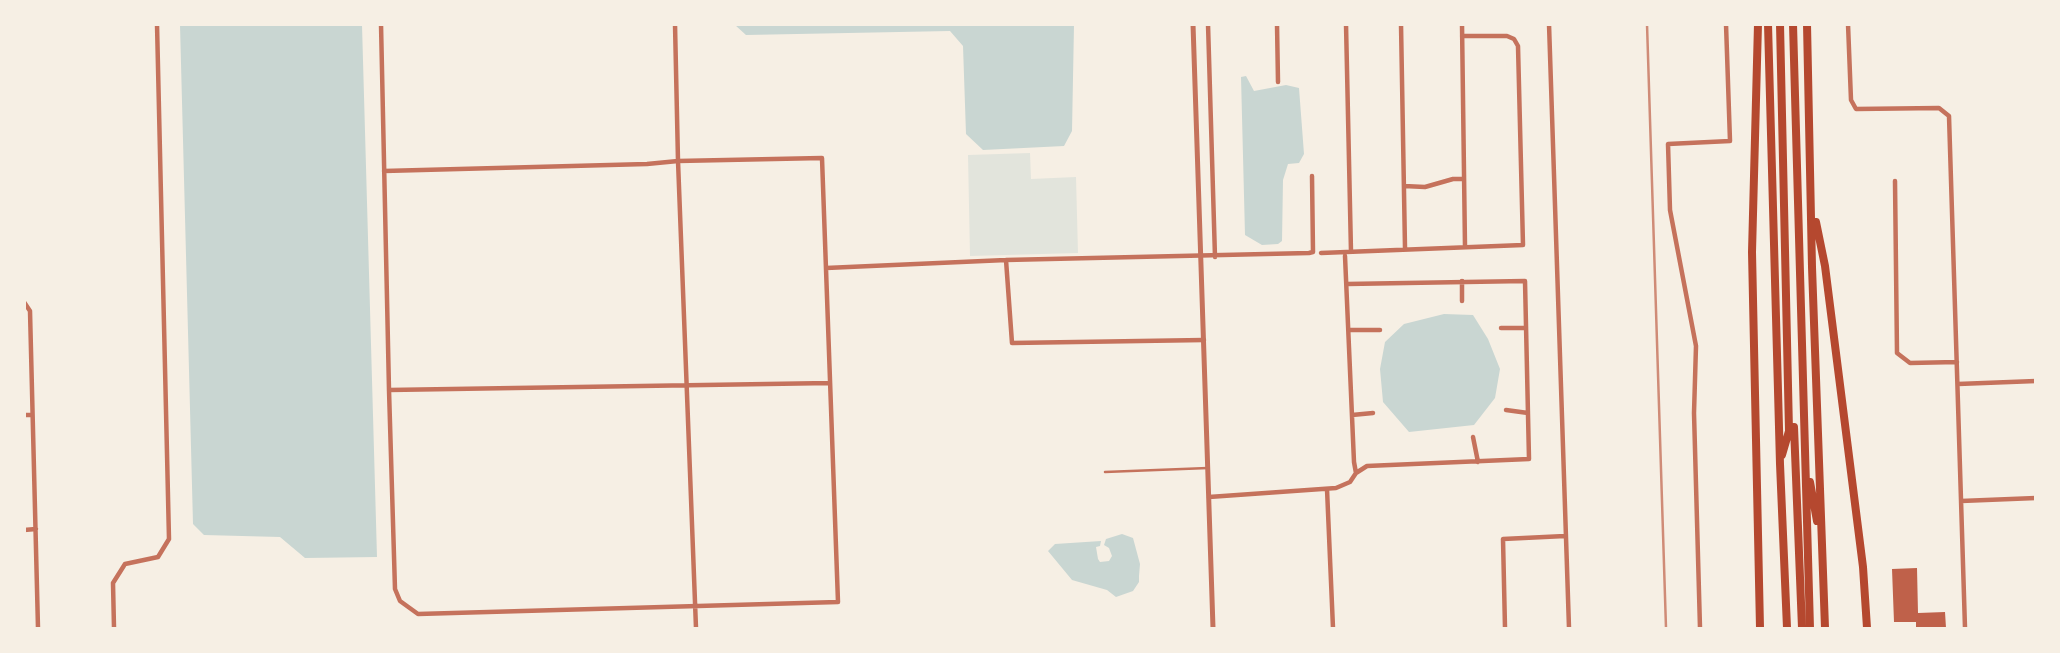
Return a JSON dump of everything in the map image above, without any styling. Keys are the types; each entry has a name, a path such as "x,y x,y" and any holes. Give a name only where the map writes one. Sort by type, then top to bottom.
{"highway":[{"path":"1758,24 1752,252 1760,628"},
{"path":"1768,24 1787,628"},
{"path":"1780,24 1789,430 1780,464"},
{"path":"1793,24 1810,628"},
{"path":"1807,24 1812,267 1825,628"},
{"path":"1812,202 1825,265 1863,566 1867,628"},
{"path":"1786,239 1802,628"},
{"path":"1802,303 1805,321 1810,484 1822,548"}],"street":[{"path":"114,628 113,583 125,564 158,557 169,539 157,24"},
{"path":"380,24 395,589 400,601 418,614 838,602 822,158 384,171"},
{"path":"675,24 696,628"},
{"path":"1193,24 1213,628"},
{"path":"1208,24 1215,257"},
{"path":"1277,24 1278,82"},
{"path":"1346,24 1351,252"},
{"path":"1401,24 1405,248"},
{"path":"1462,24 1465,247"},
{"path":"1549,24 1569,628"},
{"path":"1700,628 1694,413 1696,346 1670,210 1668,144 1730,141 1726,24"},
{"path":"1848,24 1851,100 1856,109 1939,108 1949,116 1965,628"},
{"path":"1321,253 1522,246 1518,46 1514,39 1507,36 1462,36"},
{"path":"826,268 1006,260 1313,253 1312,176"},
{"path":"1404,186 1425,187 1453,179 1464,179"},
{"path":"1895,181 1897,353 1910,363 1957,362"},
{"path":"1345,256 1356,472"},
{"path":"1006,260 1012,343 1204,340"},
{"path":"1462,281 1462,301"},
{"path":"1209,497 1345,486 1356,472 1367,466 1529,459 1525,281 1347,284"},
{"path":"25,303 30,311 38,628"},
{"path":"1501,328 1526,328"},
{"path":"1349,330 1380,330"},
{"path":"1958,384 2035,381"},
{"path":"389,390 830,383"},
{"path":"1506,410 1528,413"},
{"path":"1352,415 1373,413"},
{"path":"24,415 32,415"},
{"path":"1473,437 1478,462"},
{"path":"1327,489 1333,628"},
{"path":"1961,501 2035,498"},
{"path":"24,530 36,529"},
{"path":"1505,628 1503,539 1565,536"}],"lane":[{"path":"1105,472 1208,468"}],"shaded area":[{"path":"180,25 362,25 377,557 305,558 280,537 204,535 193,524"},
{"path":"735,25 1074,25 1072,131 1064,146 983,150 966,134 963,46 950,31 746,35"},
{"path":"1246,76 1254,91 1286,85 1299,88 1304,154 1299,163 1288,164 1283,180 1282,241 1278,244 1262,245 1245,235 1241,77"},
{"path":"1030,153 1031,179 1076,177 1078,253 970,256 968,155"},
{"path":"1444,314 1473,315 1488,339 1500,369 1495,398 1474,425 1409,432 1383,402 1380,369 1385,342 1404,324"},
{"path":"1122,534 1133,538 1140,564 1139,582 1133,591 1116,597 1107,590 1072,580 1048,551 1055,544 1101,541 1100,546 1096,547 1098,559 1100,562 1109,561 1112,556 1109,548 1104,545 1106,539"}],"building":[{"path":"1917,568 1918,613 1945,612 1946,628 1916,628 1916,622 1894,622 1892,569"}],"railway":[{"path":"1647,24 1666,628"}]}
